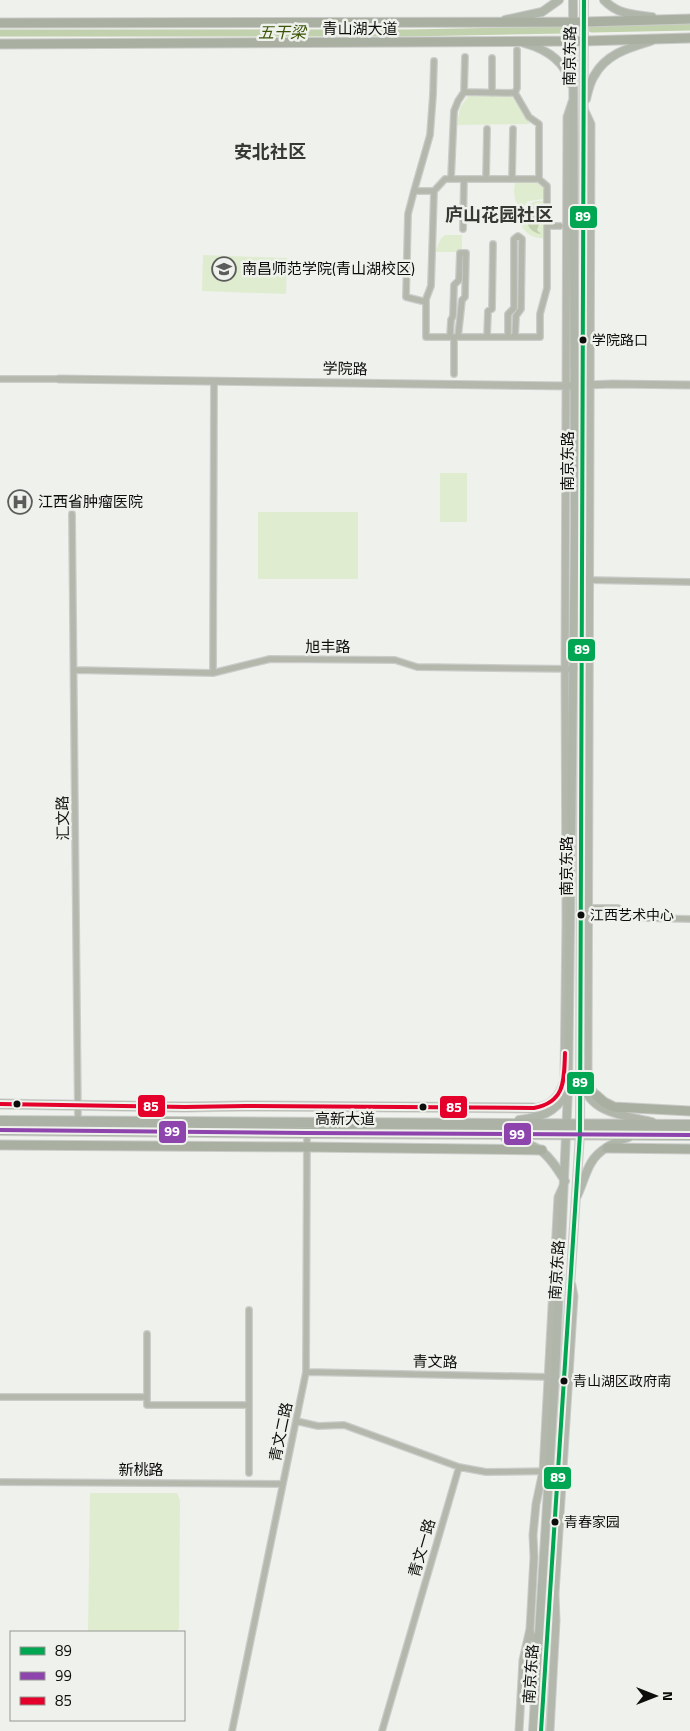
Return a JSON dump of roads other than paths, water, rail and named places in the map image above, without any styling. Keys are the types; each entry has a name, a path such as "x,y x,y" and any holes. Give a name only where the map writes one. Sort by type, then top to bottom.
{"highway":[{"name":"高新大道","path":"0,1121 498,1124 567,1129 690,1124"},
{"name":"高新大道","path":"0,1130 498,1135 567,1129"},
{"name":"高新大道","path":"580,1129 635,1135 690,1135"}],"main road":[{"path":"494,22 542,12 559,0"},
{"name":"南京东路","path":"541,1730 580,1129 582,669 586,580 573,0"},
{"name":"南京东路","path":"533,1731 551,1377 567,1129 574,668 582,385 584,0"},
{"path":"604,0 611,7 624,13 666,19"},
{"name":"青山湖大道","path":"0,23 584,22 690,18"},
{"name":"青山湖大道","path":"0,44 519,46 573,41 690,38"},
{"path":"583,108 593,76 608,58 655,39"},
{"path":"519,46 536,46 554,56 568,73 574,97"},
{"path":"580,1064 584,1090 604,1110 663,1124"},
{"path":"498,1124 542,1117 562,1102 568,1091"},
{"path":"596,1095 614,1107 690,1110"},
{"path":"0,1104 184,1107 534,1108"},
{"path":"498,1135 531,1144 542,1150 551,1158 565,1181"},
{"path":"576,1200 591,1162 618,1141 635,1135"},
{"path":"0,1145 542,1150"},
{"path":"607,1148 690,1149"},
{"path":"528,1731 534,1707"}],"street":[{"path":"515,93 517,88 519,46"},
{"path":"451,179 454,111 464,92 464,57"},
{"path":"492,58 492,92"},
{"path":"426,302 406,297 408,214 430,135 434,61"},
{"path":"464,92 515,93"},
{"path":"515,93 530,117 539,124 539,179"},
{"path":"534,1108 546,1106 554,1099 561,1091 564,1080 566,922 567,117 574,97"},
{"path":"486,179 487,129"},
{"path":"512,179 513,129"},
{"path":"445,179 464,179 539,179 547,186 547,288 540,314 540,337 426,337 426,302 431,286 434,191 445,179"},
{"path":"463,229 464,179"},
{"path":"414,190 434,191"},
{"path":"546,226 560,226"},
{"path":"508,337 508,314 514,308 514,239 518,236 522,239 521,309 516,316 515,337"},
{"path":"487,337 488,311 492,309 493,244"},
{"path":"454,337 462,300 465,297 466,253 460,253 459,280 454,285 453,316 451,320 454,337 454,374"},
{"name":"学院路","path":"0,379 566,386 612,384 690,385"},
{"path":"213,673 214,381"},
{"name":"汇文路","path":"72,514 78,1122"},
{"path":"596,1095 588,1079 586,580 690,582"},
{"name":"旭丰路","path":"74,670 213,673 270,660 395,660 417,667 582,669"},
{"path":"588,908 618,908 630,915 647,918 690,919"},
{"path":"580,1041 588,1007"},
{"name":"青文二路","path":"232,1731 306,1372 307,1134"},
{"path":"550,1731 556,1621 555,1594 574,1296 570,1279"},
{"path":"249,1310 250,1473"},
{"path":"147,1334 147,1405 249,1405"},
{"name":"青文路","path":"306,1372 564,1378"},
{"path":"0,1397 147,1397"},
{"path":"296,1421 318,1426 344,1425 459,1467 486,1472 558,1471"},
{"name":"青文一路","path":"382,1731 459,1467"},
{"path":"519,1731 523,1660 530,1629 534,1557 532,1535 536,1504 546,1471"},
{"name":"新桃路","path":"0,1482 283,1484"},
{"path":"548,1625 555,1594"},
{"path":"530,1629 538,1650"}],"waterway":[{"name":"五干梁","path":"592,29 690,27"},
{"name":"五干梁","path":"0,33 409,33 565,30"}],"place":[{"name":"南昌师范学院(青山湖校区)","path":"224,269"},
{"name":"学院路口","path":"583,340"},
{"name":"江西省肿瘤医院","path":"20,502"},
{"name":"江西艺术中心","path":"581,915"},
{"name":"青山湖区政府南","path":"564,1381"},
{"name":"青春家园","path":"555,1522"}],"district":[{"name":"安北社区","path":"270,152"},
{"name":"庐山花园社区","path":"499,215"}]}
